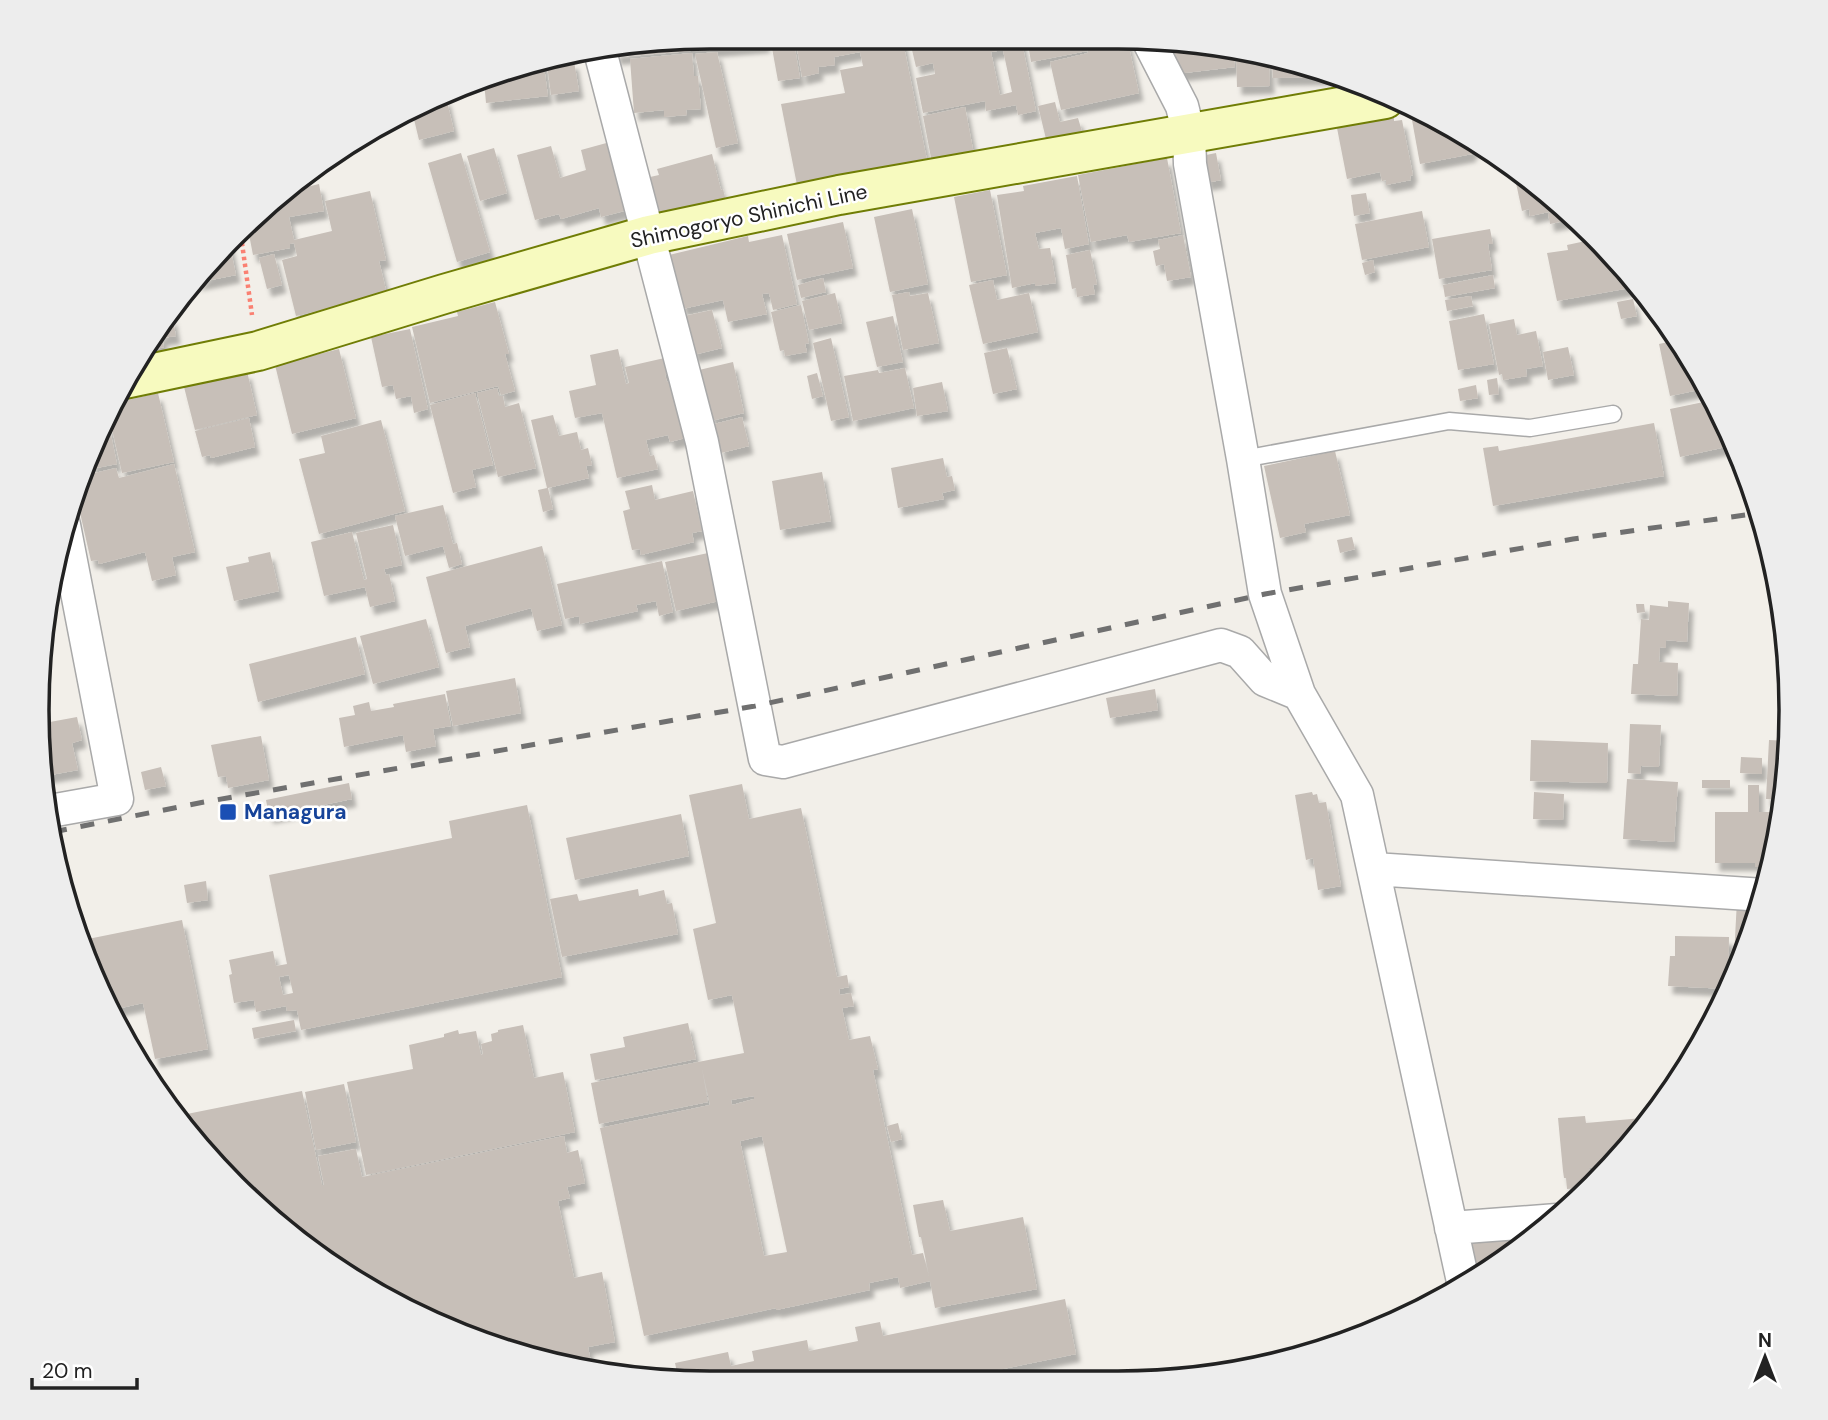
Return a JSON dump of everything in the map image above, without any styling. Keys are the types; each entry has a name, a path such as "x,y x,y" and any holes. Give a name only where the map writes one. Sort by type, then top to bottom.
{"main road":[{"name":"Shimogoryo Shinichi Line","path":"140,376 258,351 649,235 839,195 1375,101"}],"street":[{"path":"1153,50 1182,106 1189,134 1190,164 1265,594 1299,694 1357,795 1461,1274"},
{"path":"602,59 702,442 765,759 783,762 1221,645 1240,652 1265,680 1299,694"},
{"path":"57,810 117,799 69,551"},
{"path":"1374,869 1752,894"},
{"path":"1451,1228 1536,1222"}],"lane":[{"path":"1243,459 1449,421 1530,428 1613,414"}],"path":[{"path":"242,244 258,351"}],"building":[{"path":"716,49 616,57 667,50"},
{"path":"772,49 795,49 800,78 778,81"},
{"path":"797,49 904,49 928,165 798,190 781,104 845,93 840,70 863,66 860,52 834,57 835,65 818,67 819,73 802,77"},
{"path":"912,49 1023,49 1036,111 1018,115 1016,105 986,111 985,101 923,113 916,78 935,74 933,63 916,67","holes":["1003,50 1012,92 1000,95 991,52"]},
{"path":"1029,49 1087,51 1031,62"},
{"path":"1088,49 1129,49 1139,93 1061,110 1050,62 1088,53"},
{"path":"1167,51 1234,60 1235,67 1176,74"},
{"path":"717,52 738,143 716,148 695,54"},
{"path":"692,53 694,76 698,76 701,109 686,110 687,115 664,117 664,110 634,113 630,59"},
{"path":"1236,60 1269,67 1270,86 1237,87"},
{"path":"574,64 579,91 551,95 548,70"},
{"path":"1272,68 1307,77 1273,78"},
{"path":"545,71 548,96 486,103 485,89"},
{"path":"1055,102 1060,122 1078,118 1083,135 1047,143 1038,106"},
{"path":"448,103 454,131 419,140 414,119"},
{"path":"965,107 974,155 932,163 923,116"},
{"path":"1394,117 1394,121 1402,120 1413,175 1410,176 1411,180 1386,185 1380,172 1347,179 1337,128"},
{"path":"1412,120 1449,138 1472,154 1420,164"},
{"path":"610,142 628,210 601,217 599,208 561,219 559,214 535,220 517,155 551,146 560,178 586,170 581,150"},
{"path":"494,148 507,193 480,201 467,156"},
{"path":"461,153 490,252 457,262 428,163"},
{"path":"1216,153 1221,180 1206,183 1201,156"},
{"path":"712,154 726,201 659,216 650,177 659,175 657,169"},
{"path":"1167,158 1181,233 1129,242 1127,235 1091,242 1078,175"},
{"path":"1077,176 1089,244 1065,249 1061,228 1035,233 1039,249 1050,248 1056,283 1035,286 1035,283 1012,288 997,195 1024,191 1023,186"},
{"path":"1516,183 1552,211 1530,216 1529,209 1522,211"},
{"path":"319,184 324,211 289,217 294,240 332,231 325,201 370,191 386,260 379,261 387,294 296,316 282,260 297,256 294,243 290,244 290,248 253,255 249,237 307,187"},
{"path":"990,190 1007,275 971,282 954,197"},
{"path":"1366,193 1370,213 1354,216 1351,195"},
{"path":"912,209 928,284 890,292 874,217"},
{"path":"1422,211 1429,247 1362,260 1355,224"},
{"path":"1553,212 1563,221 1550,224 1548,213"},
{"path":"843,222 853,268 797,280 787,234"},
{"path":"1490,229 1493,244 1488,244 1492,270 1439,279 1432,239"},
{"path":"782,235 797,304 773,310 769,293 762,294 767,314 728,322 723,300 682,309 669,255 748,236 749,242"},
{"path":"1183,235 1191,277 1167,281 1164,264 1156,266 1153,251 1160,249 1158,240"},
{"path":"1583,241 1627,289 1557,301 1547,253 1568,250 1567,245"},
{"path":"1090,250 1097,284 1093,285 1095,294 1077,297 1076,288 1072,289 1066,255"},
{"path":"274,254 282,285 267,289 259,258"},
{"path":"232,255 236,275 208,281"},
{"path":"1373,260 1375,272 1365,275 1362,263"},
{"path":"1493,275 1495,288 1445,297 1443,285"},
{"path":"823,278 826,292 801,298 798,285"},
{"path":"993,280 997,300 1029,293 1038,332 983,344 969,285"},
{"path":"909,292 910,296 928,293 939,343 903,350 892,295"},
{"path":"835,293 842,323 809,330 802,301"},
{"path":"1471,296 1473,306 1447,311 1445,300"},
{"path":"1633,299 1637,316 1621,319 1617,302"},
{"path":"495,302 509,354 505,354 515,391 501,395 498,386 430,403 412,327 458,316 457,312"},
{"path":"801,305 809,343 805,344 807,352 785,356 784,350 780,351 771,312"},
{"path":"712,310 722,348 693,355 684,316"},
{"path":"1484,314 1494,364 1458,370 1449,321"},
{"path":"893,316 903,362 877,367 866,322"},
{"path":"1514,319 1517,335 1536,331 1543,366 1526,369 1527,376 1503,380 1502,374 1499,375 1489,324"},
{"path":"174,324 176,336 164,338"},
{"path":"410,329 428,409 414,413 411,396 396,399 393,385 382,387 371,337"},
{"path":"831,338 849,417 831,421 813,343"},
{"path":"1667,342 1696,391 1670,396 1659,344"},
{"path":"1568,347 1574,375 1548,380 1543,352"},
{"path":"1007,348 1017,389 993,394 984,353"},
{"path":"339,349 356,418 292,434 275,365"},
{"path":"618,349 626,384 629,383 625,367 669,357 673,373 665,375 667,382 676,381 689,437 670,442 668,435 646,440 650,456 654,455 658,469 617,478 602,413 575,418 569,391 596,385 590,355"},
{"path":"733,362 744,413 711,421 699,370"},
{"path":"905,368 914,408 853,421 844,376"},
{"path":"247,371 257,415 195,430 184,387"},
{"path":"817,373 823,396 812,399 807,376"},
{"path":"1497,378 1499,394 1489,395 1487,380"},
{"path":"942,382 948,411 917,416 913,388"},
{"path":"1476,385 1478,398 1460,401 1458,389"},
{"path":"497,388 499,396 503,396 505,407 519,403 536,468 498,477 477,393"},
{"path":"158,393 174,462 122,473 112,429 127,400"},
{"path":"475,393 493,465 472,470 476,487 453,493 430,405"},
{"path":"1702,402 1725,447 1680,457 1670,409"},
{"path":"553,415 559,436 577,432 581,450 588,448 592,465 586,466 589,478 548,488 553,509 543,512 538,490 547,488 531,420"},
{"path":"742,417 749,446 721,453 714,424"},
{"path":"249,418 255,447 211,458 210,455 202,457 195,431"},
{"path":"381,420 405,511 319,534 299,459 325,453 321,436"},
{"path":"1654,423 1664,476 1493,506 1483,448 1498,446 1499,451"},
{"path":"110,432 117,464 95,468"},
{"path":"1335,451 1350,515 1304,524 1306,532 1280,538 1264,466"},
{"path":"943,458 947,477 952,476 955,490 942,493 944,499 898,508 891,468"},
{"path":"174,464 195,552 172,557 176,575 152,581 145,552 99,564 98,560 91,561 80,512 84,498 93,473 116,468 119,478"},
{"path":"822,472 831,521 780,530 772,481"},
{"path":"652,485 655,500 693,491 702,531 692,533 694,542 641,555 640,549 632,550 623,511 630,509 625,491"},
{"path":"443,505 453,544 457,543 462,564 449,568 443,546 405,556 395,516"},
{"path":"393,525 402,565 384,569 386,575 389,574 395,601 370,607 365,587 324,596 311,542 352,532 364,580 367,579 356,533"},
{"path":"1352,537 1355,549 1340,553 1337,540"},
{"path":"542,546 562,625 537,631 531,608 465,626 470,647 446,653 426,577"},
{"path":"270,552 279,591 234,601 226,567 249,562 248,557"},
{"path":"713,552 723,600 676,611 665,562"},
{"path":"662,561 673,612 659,616 656,601 636,605 638,611 580,624 579,616 565,619 557,584"},
{"path":"1668,601 1689,603 1687,642 1666,640 1666,648 1660,647 1659,662 1678,663 1677,696 1631,694 1633,664 1638,664 1641,619 1649,620 1650,605 1668,607"},
{"path":"1636,604 1644,604 1645,612 1637,613"},
{"path":"426,619 439,667 373,684 360,636"},
{"path":"356,637 365,674 258,702 249,664"},
{"path":"515,678 521,713 453,726 446,691"},
{"path":"1155,689 1158,710 1110,718 1106,698"},
{"path":"445,694 451,726 433,729 436,746 406,752 403,735 344,747 339,718 355,715 353,706 369,702 371,711"},
{"path":"77,717 82,740 72,743 78,770 53,775 49,722"},
{"path":"1630,724 1661,725 1659,767 1641,766 1640,774 1628,773"},
{"path":"261,736 269,780 228,788 226,776 218,777 211,745"},
{"path":"1531,740 1608,743 1607,783 1530,781"},
{"path":"1769,740 1778,740 1772,799 1766,799"},
{"path":"1741,757 1762,758 1762,774 1740,773"},
{"path":"161,767 166,786 145,790 141,772"},
{"path":"1627,779 1678,782 1674,842 1623,839"},
{"path":"1702,780 1730,780 1730,788 1702,788"},
{"path":"349,783 352,799 269,816 266,800"},
{"path":"742,784 749,819 801,808 837,977 847,975 849,987 839,989 840,995 851,993 854,1006 842,1008 849,1040 870,1036 878,1069 873,1070 912,1255 923,1253 929,1276 913,1205 943,1200 950,1231 1023,1217 1037,1289 935,1308 930,1281 900,1288 898,1277 869,1283 870,1290 644,1336 600,1128 710,1105 702,1069 708,1102 599,1124 591,1083 744,1053 732,995 708,1000 693,929 716,923 689,795","holes":["754,1096 754,1099 732,1105 731,1100","762,1136 787,1252 764,1256 740,1141"]},
{"path":"1748,785 1759,785 1759,812 1770,812 1759,867 1755,867 1755,863 1715,863 1715,812 1748,812"},
{"path":"1312,792 1313,795 1317,794 1319,803 1326,802 1341,886 1318,890 1313,858 1306,860 1295,795"},
{"path":"1534,792 1564,794 1563,820 1533,819"},
{"path":"527,805 562,977 301,1030 297,1010 287,1011 286,1006 256,1012 254,1000 234,1003 229,960 273,951 276,966 287,964 269,875 452,838 449,821","holes":["289,975 293,993 283,995 279,977"]},
{"path":"681,814 689,856 575,880 566,838"},
{"path":"206,881 208,900 187,903 184,885"},
{"path":"638,889 639,896 664,890 667,904 672,903 678,934 562,957 550,899 577,894 579,901"},
{"path":"1737,900 1750,901 1744,922 1734,948"},
{"path":"182,920 208,1049 155,1059 143,1003 120,1008 90,939"},
{"path":"1675,936 1729,937 1728,964 1717,988 1668,986 1670,956 1675,956"},
{"path":"294,1020 296,1031 254,1039 252,1028"},
{"path":"688,1023 696,1059 595,1080 590,1054 625,1047 623,1037"},
{"path":"523,1025 534,1078 563,1072 575,1132 366,1175 347,1082 413,1069 409,1045 444,1037 444,1034 458,1030 459,1034 476,1031 481,1055 481,1044 492,1041 491,1034"},
{"path":"344,1084 356,1142 316,1150 305,1092"},
{"path":"302,1091 322,1185 318,1156 356,1149 362,1177 564,1136 567,1153 578,1150 585,1183 567,1187 570,1198 558,1201 574,1278 602,1272 615,1342 588,1347 591,1360 581,1358 498,1336 418,1303 343,1260 274,1207 213,1146 188,1114"},
{"path":"1585,1116 1586,1123 1637,1119 1615,1146 1594,1167 1589,1168 1589,1173 1585,1177 1573,1188 1567,1189 1558,1118"},
{"path":"898,1123 902,1139 891,1142 887,1126"},
{"path":"1511,1232 1512,1240 1476,1265 1461,1267 1457,1236"},
{"path":"1065,1299 1076,1354 993,1371 677,1370 675,1363 728,1352 731,1366 754,1361 752,1351 807,1340 809,1351 858,1341 855,1327 880,1322 883,1336"}],"railway":[{"path":"61,830 204,802 755,706 1265,594 1573,539 1749,515"}],"place":[{"name":"Managura","path":"228,812"}]}
